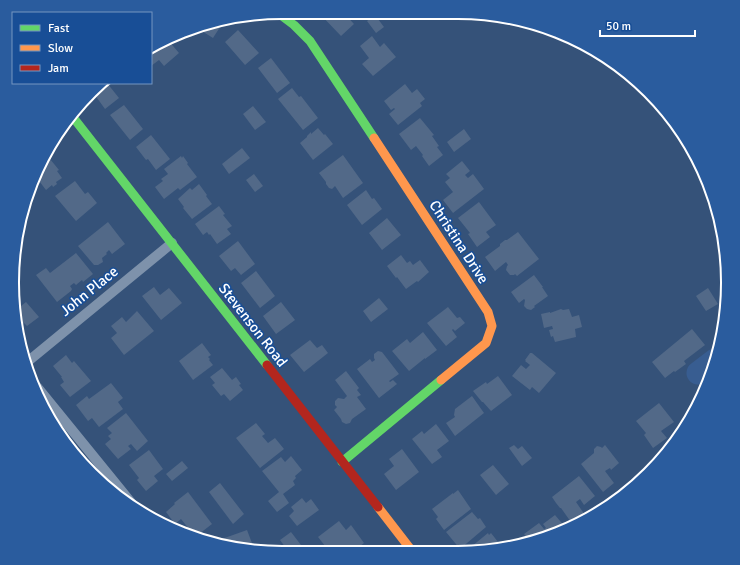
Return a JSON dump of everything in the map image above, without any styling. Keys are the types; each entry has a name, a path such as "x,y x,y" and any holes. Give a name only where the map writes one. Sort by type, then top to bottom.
{"street":[{"name":"Christina Drive","path":"286,19 310,41 488,312 492,326 486,343 342,462"},
{"name":"Stevenson Road","path":"75,120 408,546"},
{"name":"John Place","path":"31,359 172,243"},
{"path":"45,397 123,493"}],"building":[{"path":"325,19 349,19 354,24 341,36"},
{"path":"370,19 378,19 384,27 376,33 367,21"},
{"path":"220,26 213,38 203,32"},
{"path":"238,30 259,53 245,65 225,42"},
{"path":"372,36 380,47 384,43 396,57 373,76 362,64 369,58 360,46"},
{"path":"171,44 179,53 164,66 159,60 152,65 152,53"},
{"path":"271,58 290,83 277,93 258,68"},
{"path":"405,84 412,93 417,89 425,99 420,103 422,106 398,125 389,114 395,109 394,108 391,110 384,101"},
{"path":"108,85 119,98 105,109 96,96"},
{"path":"292,88 299,97 301,96 318,118 303,130 278,99"},
{"path":"124,105 143,129 130,140 110,115"},
{"path":"253,106 266,122 255,130 243,114"},
{"path":"420,118 434,135 432,136 443,155 429,166 416,146 411,150 399,134"},
{"path":"318,128 333,144 313,160 300,143 311,132 311,134"},
{"path":"464,129 471,139 454,152 447,142"},
{"path":"151,135 170,159 156,170 136,147"},
{"path":"242,148 250,158 229,174 222,164"},
{"path":"343,155 363,183 343,198 335,186 332,189 329,188 319,173"},
{"path":"181,156 182,158 183,156 197,177 180,190 178,188 164,199 155,187 163,181 161,179 168,174 164,169"},
{"path":"50,159 59,170 57,171 62,178 56,182 57,184 53,187 52,185 46,190 39,181"},
{"path":"462,161 470,171 465,175 468,178 473,174 484,189 453,213 443,200 453,192 445,182 450,178 446,174"},
{"path":"254,174 263,186 255,192 246,180"},
{"path":"75,181 85,194 88,192 97,203 76,221 55,196"},
{"path":"199,184 212,204 192,219 178,199 190,188 192,190"},
{"path":"366,190 372,199 374,198 382,209 362,225 347,205"},
{"path":"479,202 496,225 486,232 490,237 477,247 468,234 470,233 458,218"},
{"path":"219,206 225,214 223,215 232,226 227,229 231,234 217,244 207,232 203,235 195,224"},
{"path":"387,218 401,235 382,250 369,233"},
{"path":"108,222 125,244 112,254 109,250 102,258 103,262 98,265 94,265 78,246"},
{"path":"518,232 539,259 517,276 515,274 510,275 506,270 508,265 506,262 495,271 485,257 500,246 500,244 505,240"},
{"path":"238,241 255,264 241,275 235,268 231,271 219,256"},
{"path":"76,253 93,274 83,282 82,280 76,285 74,283 70,286 72,289 71,291 57,302 36,275 46,268 50,273"},
{"path":"401,255 407,263 410,261 413,265 420,260 429,272 418,282 417,281 406,289 387,266"},
{"path":"256,271 275,296 260,308 241,283"},
{"path":"534,275 548,296 531,310 524,306 524,299 519,303 511,292"},
{"path":"154,287 160,295 169,288 182,303 161,320 142,296"},
{"path":"708,288 718,304 706,311 696,296"},
{"path":"379,298 388,309 371,322 363,311"},
{"path":"26,302 39,317 27,326 24,323 22,325 20,305 21,306"},
{"path":"281,302 295,320 276,334 263,316"},
{"path":"448,307 457,318 460,317 465,323 455,331 453,329 452,330 457,337 446,346 427,323"},
{"path":"561,309 569,309 572,317 579,315 582,327 575,329 576,337 555,342 553,336 551,337 549,330 553,329 552,326 544,328 541,314 550,313"},
{"path":"137,311 154,331 124,355 111,338 117,333 111,326 122,317 126,322"},
{"path":"692,329 705,345 684,361 686,364 665,378 652,362"},
{"path":"423,332 437,350 409,371 392,351 407,339 410,343"},
{"path":"310,340 317,348 322,345 328,353 304,372 290,355"},
{"path":"202,343 211,355 208,357 213,365 193,380 179,361"},
{"path":"378,351 382,352 399,374 389,381 390,382 393,380 397,384 379,398 357,369 370,359 372,362 375,360 374,354"},
{"path":"530,353 532,353 556,373 539,393 532,387 530,390 512,376 521,365 526,369 530,365 525,360"},
{"path":"66,355 72,363 74,361 91,381 70,397 60,385 64,382 53,366"},
{"path":"222,368 232,380 236,377 243,390 230,401 224,394 221,396 212,385 215,383 210,377"},
{"path":"346,371 359,388 357,390 361,395 357,397 366,409 352,419 350,423 346,424 342,422 334,410 337,407 335,405 335,401 338,398 344,399 347,396 335,380"},
{"path":"498,376 512,395 491,411 473,391 486,382 487,384"},
{"path":"111,383 123,398 118,402 123,409 99,427 92,418 88,421 76,405 87,396 89,399"},
{"path":"472,396 484,413 455,436 446,423 455,417 455,409"},
{"path":"659,403 674,422 661,431 667,438 653,448 644,435 646,433 636,421"},
{"path":"126,413 148,441 137,451 131,444 128,446 131,449 118,459 105,444 111,439 108,436 112,433 107,428"},
{"path":"256,423 265,434 262,436 268,443 275,438 284,449 260,468 236,438"},
{"path":"436,424 449,441 437,450 442,457 432,464 412,439 422,431 424,434"},
{"path":"514,445 518,449 522,446 532,458 522,466 509,448"},
{"path":"605,445 619,463 611,470 610,468 605,471 614,483 603,492 581,464 594,453 594,449 597,446 602,448"},
{"path":"402,449 419,472 396,490 384,474 394,466 389,459"},
{"path":"149,450 163,469 154,476 158,481 146,491 137,480 139,478 129,465"},
{"path":"291,456 302,470 295,476 296,478 293,481 295,485 283,494 289,503 277,512 268,501 279,492 262,471 281,457 285,462"},
{"path":"182,461 188,468 172,481 166,474"},
{"path":"493,465 509,484 496,495 480,475"},
{"path":"579,476 595,496 584,505 580,499 576,502 584,514 570,521 552,497"},
{"path":"220,483 244,514 233,524 209,492"},
{"path":"458,490 471,509 444,530 436,519 438,517 432,509"},
{"path":"188,492 212,524 201,533 189,528 181,519 176,523 174,522 166,512 175,504 174,503"},
{"path":"302,498 306,503 311,499 319,510 297,526 289,516 294,511 291,507"},
{"path":"472,512 478,519 480,518 486,527 464,546 458,546 446,532"},
{"path":"555,515 563,524 526,537 524,534 539,523 544,529 546,528 543,524"},
{"path":"339,521 346,530 351,525 364,543 360,546 325,546 318,537"},
{"path":"247,530 252,544 231,541 222,539"},
{"path":"291,532 301,545 284,546 280,540"},
{"path":"488,533 489,535 491,533 499,543 492,544 473,545"}],"waterway":[{"path":"698,373 707,366"}],"traffic: fast":[{"path":"286,19 310,41 374,138"},
{"path":"75,120 267,365"},
{"path":"342,462 441,380"}],"traffic: slow":[{"path":"374,138 488,312 492,326 486,343 441,380"},
{"path":"378,507 408,546"}],"traffic: jam":[{"path":"267,365 378,507"}]}
